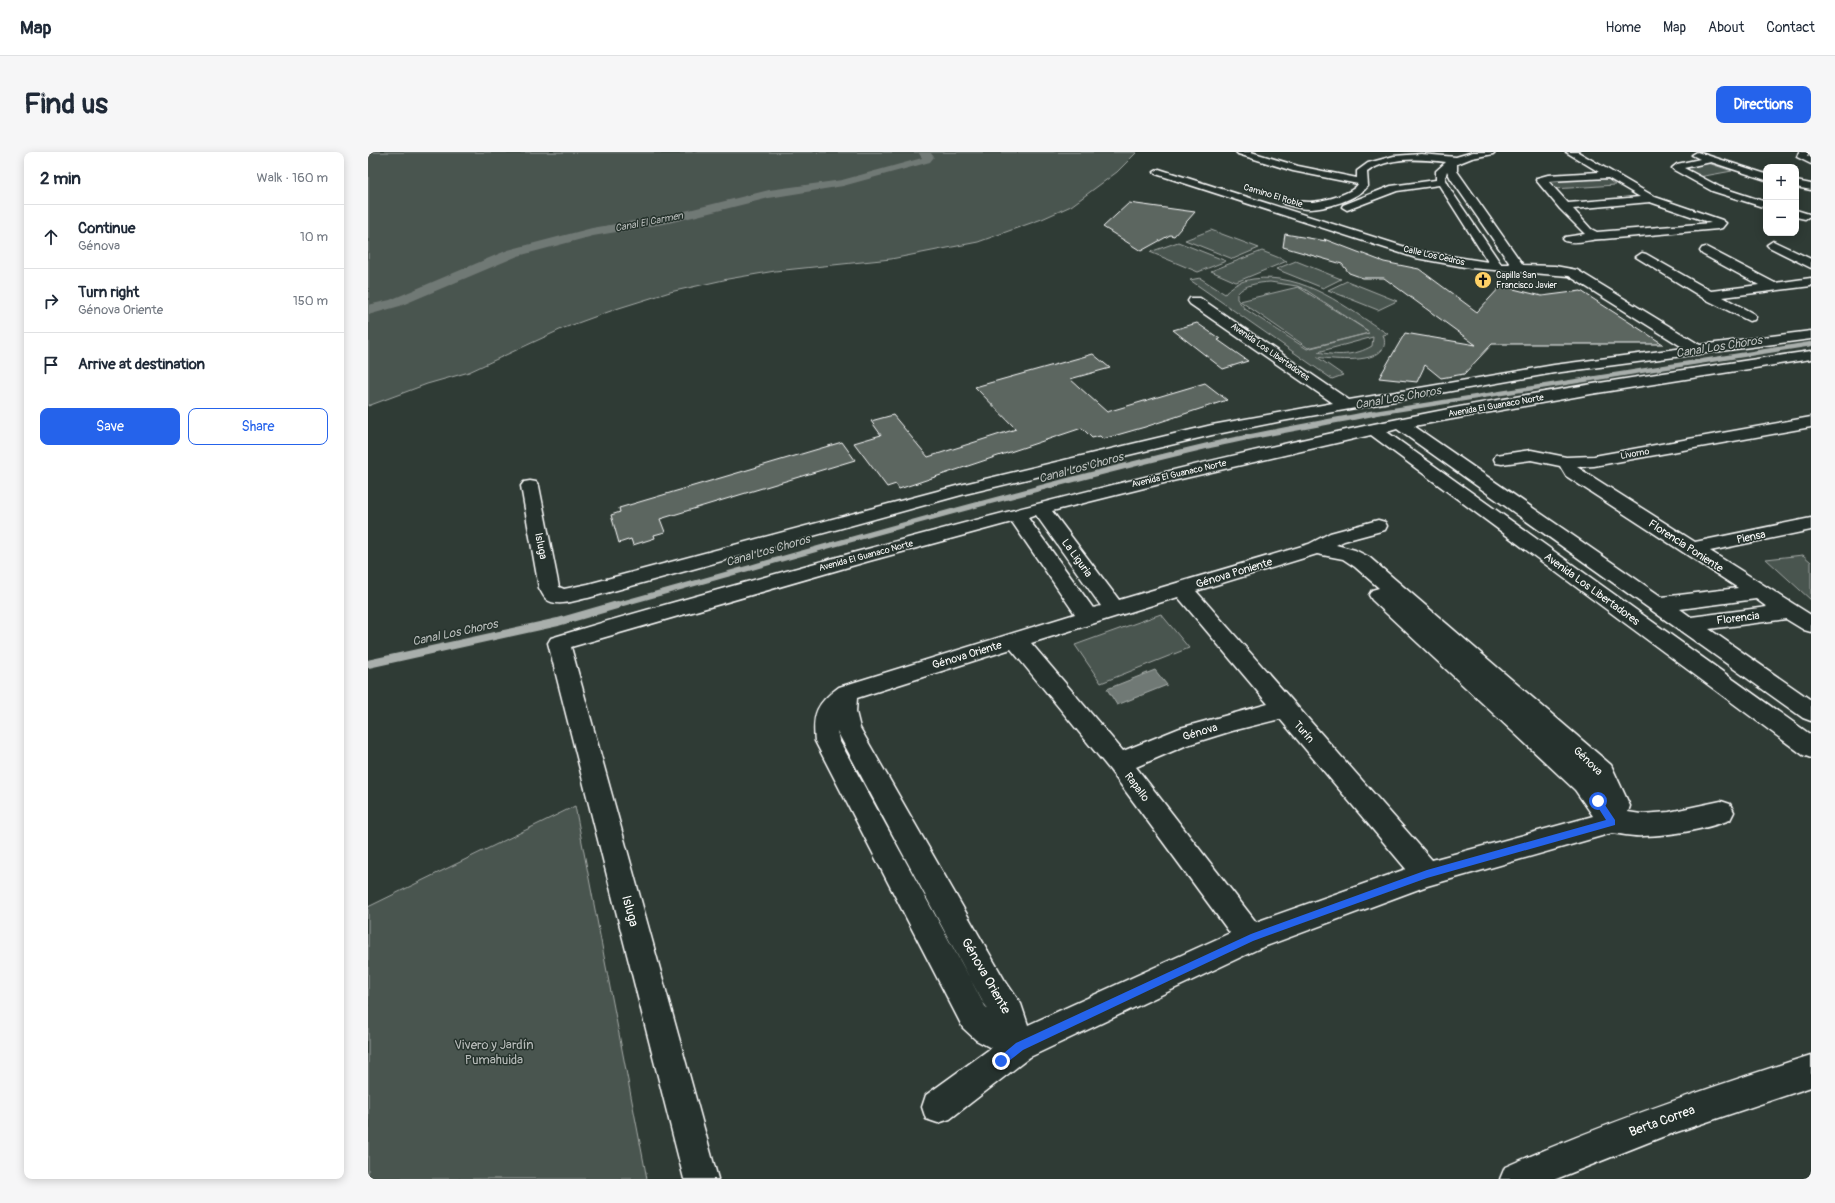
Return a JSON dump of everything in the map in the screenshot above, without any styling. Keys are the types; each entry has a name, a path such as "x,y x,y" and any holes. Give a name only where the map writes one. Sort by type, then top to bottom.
{"street":[{"path":"1241,152 1304,171 1363,182 1362,171 1377,157 1403,153 1472,155 1490,152"},
{"path":"1571,152 1651,199 1716,221 1720,224 1604,236 1594,235 1587,231 1541,182 1542,179 1608,175"},
{"path":"1688,152 1763,176"},
{"path":"1403,153 1429,156 1455,162"},
{"path":"1800,153 1802,157 1811,161"},
{"path":"1472,155 1443,168 1440,174 1440,180 1498,267"},
{"path":"1709,160 1680,166 1677,168 1716,189 1763,203"},
{"path":"1455,162 1452,171 1456,179 1520,269"},
{"name":"Calle Los Cedros","path":"1159,172 1416,254 1442,260 1498,267 1555,270 1573,273 1698,350"},
{"path":"1312,220 1395,188 1440,180 1456,179"},
{"name":"Camino El Roble","path":"1280,199 1299,205 1319,206 1358,190 1363,186 1363,182"},
{"path":"1799,185 1811,187"},
{"path":"1564,207 1651,199"},
{"path":"1569,239 1586,238 1594,235"},
{"path":"1773,245 1811,264"},
{"path":"1706,251 1773,287"},
{"path":"1642,257 1749,317"},
{"path":"1708,295 1811,282"},
{"name":"Avenida Los Libertadores","path":"1195,301 1345,404"},
{"path":"1345,404 1554,369 1811,335"},
{"name":"Avenida El Guanaco Norte","path":"559,644 1040,508 1141,482 1373,429 1683,375 1811,355"},
{"name":"Isluga","path":"530,486 549,588 554,595 564,596 588,591 960,490 1212,430 1345,404"},
{"name":"Livorno","path":"1566,462 1570,455 1582,450 1791,414 1811,414"},
{"name":"Livorno","path":"1502,459 1531,454 1566,462 1594,461 1811,422"},
{"path":"1400,424 1811,712"},
{"name":"Avenida Los Libertadores","path":"1373,429 1811,748"},
{"path":"1688,432 1704,442"},
{"name":"Florencia Poniente","path":"1566,462 1572,472 1584,480 1811,625"},
{"name":"La Liguria","path":"1040,508 1114,609"},
{"path":"1501,522 1502,518 1508,513 1527,512"},
{"path":"1017,515 1088,617"},
{"name":"Piensa","path":"1692,549 1811,524"},
{"name":"Génova Poniente","path":"1088,617 1316,548 1338,537 1378,526"},
{"name":"Génova","path":"1316,548 1348,554 1362,562 1469,654 1602,772 1617,806 1612,822"},
{"name":"Génova","path":"1316,548 1340,560 1349,567 1584,783 1612,822"},
{"name":"Turín","path":"1182,589 1284,710 1427,874"},
{"path":"1659,605 1759,592"},
{"name":"Florencia","path":"1687,625 1789,611"},
{"name":"Génova Oriente","path":"1020,1046 987,1029 974,1017 827,741 825,725 826,712 834,702 847,693 1088,617"},
{"name":"Rapallo","path":"1016,640 1119,763 1251,938"},
{"name":"Isluga","path":"559,644 701,1179"},
{"path":"1448,659 1469,654"},
{"name":"Génova Oriente","path":"847,693 843,704 844,716 848,730 993,990 1010,1014 1020,1046"},
{"name":"Génova","path":"1119,763 1180,738 1232,722 1284,710"},
{"path":"938,1107 1020,1046 1251,938 1427,874 1612,822 1641,825 1669,824 1721,812"},
{"path":"890,858 913,845"},
{"name":"Berta Correa","path":"1531,1176 1629,1132 1716,1101 1811,1071"}],"green space":[{"path":"368,152 1137,152 1117,172 1071,206 1042,219 978,242 891,259 775,271 728,279 670,292 619,308 564,328 469,372 427,384 368,406"},
{"path":"1708,163 1732,171 1699,177 1685,170"},
{"path":"1605,177 1615,185 1554,189 1546,182"},
{"path":"1211,230 1259,248 1233,259 1185,240"},
{"path":"1178,242 1226,261 1198,272 1150,252"},
{"path":"1262,251 1287,261 1236,282 1211,271"},
{"path":"1296,261 1341,279 1323,288 1276,269"},
{"path":"1200,278 1225,294 1241,282 1253,279 1272,278 1290,281 1307,286 1341,303 1388,334 1383,335 1384,345 1380,352 1372,356 1348,360 1317,357 1343,375 1332,379 1190,280","holes":["1270,282 1297,286 1306,290 1368,331 1298,287 1240,301 1308,348 1369,333 1307,349 1245,309 1237,299 1237,294 1244,288","1373,337 1372,346 1359,352 1346,354 1318,352"]},
{"path":"1347,281 1397,301 1378,310 1328,290"},
{"path":"1803,555 1811,562 1811,600 1766,559"},
{"path":"1161,614 1189,648 1101,683 1075,645"},
{"name":"Vivero y Jardín Pumahuida","path":"575,806 647,1179 368,1179 368,907"}],"shaded area":[{"path":"1155,670 1167,685 1117,705 1107,689"}],"building":[{"path":"1129,203 1195,212 1174,236 1170,235 1141,251 1103,227"},
{"path":"1285,234 1326,241 1324,239 1384,262 1419,269 1477,312 1501,286 1542,296 1581,291 1663,344 1492,344 1464,374 1441,378 1425,365 1417,382 1379,378 1405,333 1476,345 1384,278 1363,278 1349,273 1342,264 1283,247"},
{"path":"1197,323 1248,361 1223,369 1173,330"},
{"path":"1093,354 1110,368 1070,379 1107,412 1205,383 1227,400 1103,439 1100,436 1092,438 1082,428 899,489 896,484 887,487 854,443 881,435 871,421 893,415 928,457 1016,429 975,387"},
{"path":"842,442 855,460 660,519 665,532 654,535 655,538 633,545 631,539 619,543 611,515 620,512 619,508"}],"waterway":[{"name":"Canal El Carmen","path":"368,310 395,303 513,253 592,232 669,219 769,194 843,183 926,160 929,157 923,152"},
{"name":"Canal Los Choros","path":"1369,414 1811,344"},
{"name":"Canal Los Choros","path":"613,606 911,523 1136,463 1211,445 1374,413"},
{"name":"Canal Los Choros","path":"368,664 558,622 617,605"}],"place":[{"name":"Capilla San Francisco Javier","path":"1483,280"}],"route":[{"path":"1001,1061 1020,1046 1251,938 1427,874 1612,822 1598,801"}]}
